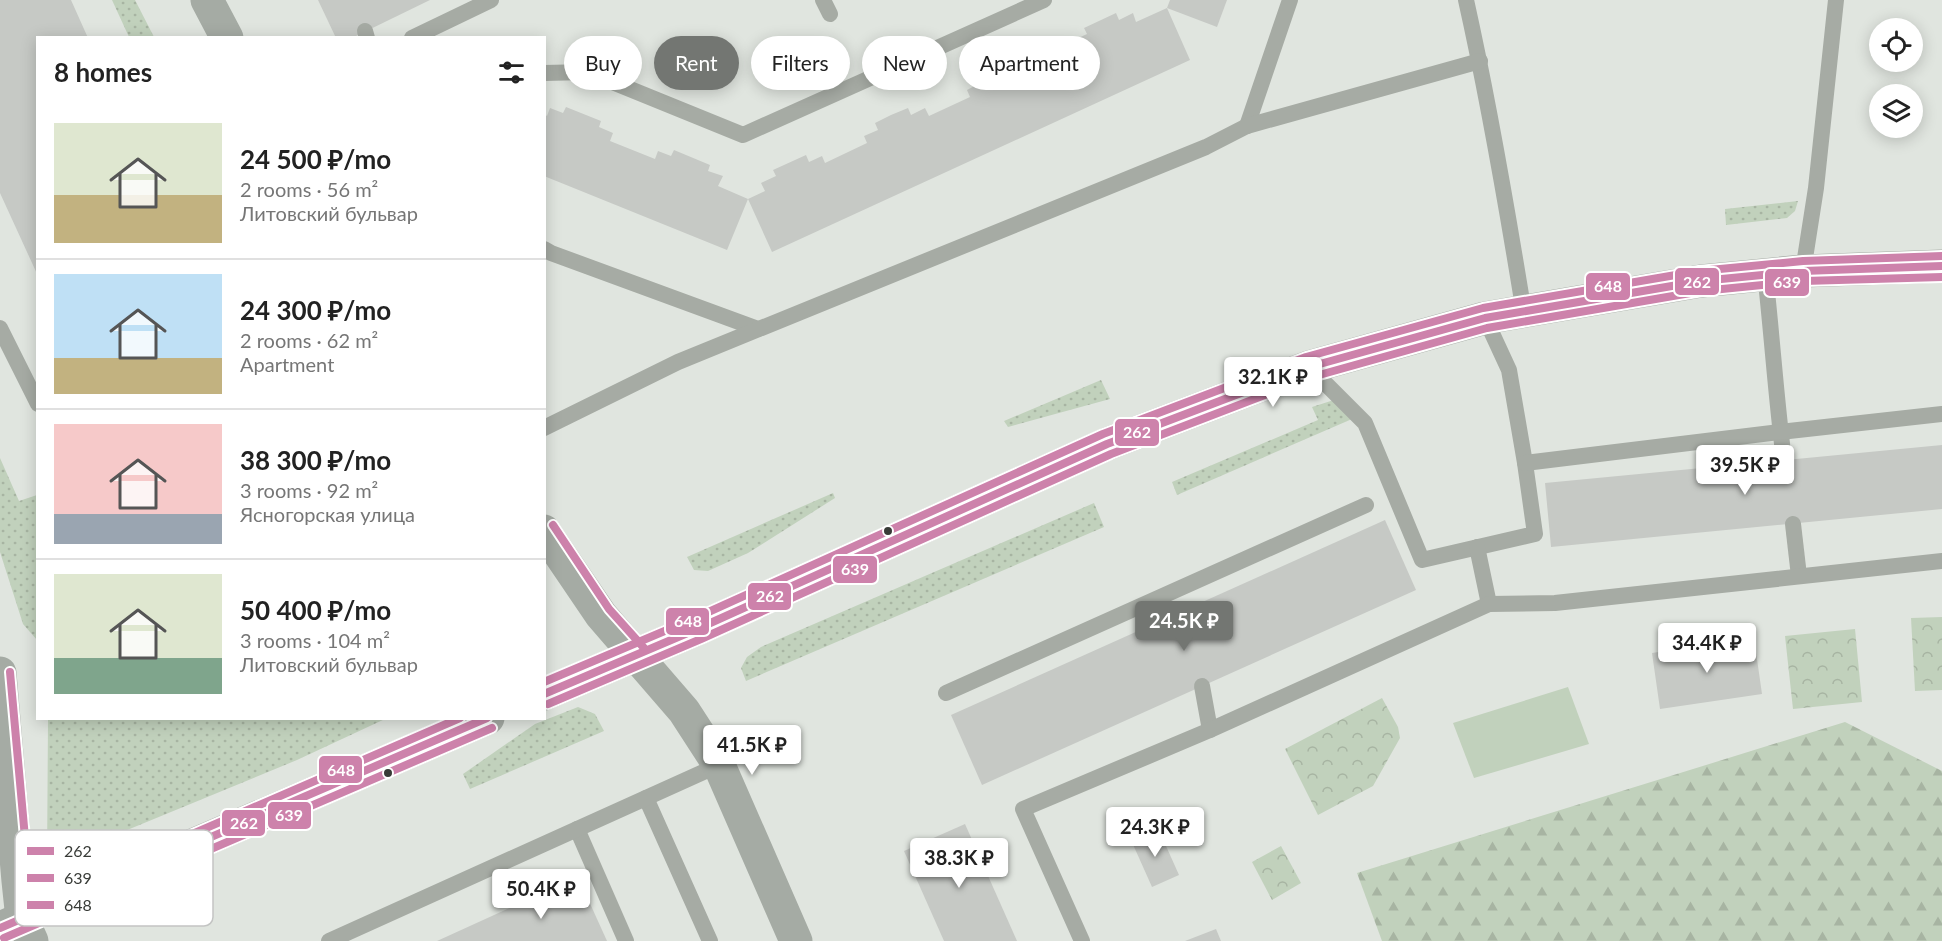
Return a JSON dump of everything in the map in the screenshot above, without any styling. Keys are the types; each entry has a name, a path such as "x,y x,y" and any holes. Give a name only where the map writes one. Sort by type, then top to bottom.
{"main road":[{"path":"207,0 226,36"},
{"path":"546,693 1107,444 1310,367 1485,318 1701,281 1803,270 1942,266"},
{"path":"546,534 601,615 684,711 719,765 796,941"},
{"path":"0,673 15,890"},
{"path":"213,841 484,720"}],"lane":[{"path":"416,36 491,0"},
{"path":"546,74 588,72 743,135 1044,0"},
{"path":"1246,126 1290,0"},
{"path":"1466,0 1510,226 1524,313"},
{"path":"1803,270 1816,188 1836,0"},
{"path":"546,427 678,362 1206,147 1246,126 1479,61"},
{"path":"546,250 758,329"},
{"path":"1765,273 1784,459"},
{"path":"1310,367 1365,423 1422,560 1535,534 1509,370 1485,318"},
{"path":"0,328 36,400"},
{"path":"1525,464 1942,414"},
{"path":"946,693 1366,505"},
{"path":"1792,524 1799,576"},
{"path":"1477,547 1489,604"},
{"path":"1082,941 1023,809 1210,730 1489,604 1555,603 1942,561"},
{"path":"1202,686 1210,730"},
{"path":"329,941 719,765"},
{"path":"646,798 710,941"},
{"path":"577,829 626,941"}],"green space":[{"path":"112,0 135,0 153,36 129,36"},
{"path":"1798,201 1795,211 1787,218 1726,225 1725,209"},
{"path":"1101,380 1110,399 1008,427 1004,421"},
{"path":"1337,399 1352,419 1177,495 1172,482 1318,420 1312,407"},
{"path":"0,458 19,501 36,495 36,639 23,624 0,552"},
{"path":"833,493 835,498 748,553 708,571 694,570 687,557"},
{"path":"1094,503 1104,527 746,681 741,668 747,657 761,647"},
{"path":"1942,617 1942,690 1915,691 1911,618"},
{"path":"1855,629 1862,702 1793,709 1785,636"},
{"path":"1568,687 1589,744 1474,778 1453,723"},
{"path":"1382,698 1398,727 1400,738 1373,786 1318,815 1285,749"},
{"path":"578,707 595,714 604,731 470,789 463,774 535,724"},
{"path":"48,720 383,720 297,760 127,830 47,830"},
{"path":"1845,722 1942,771 1942,941 1382,941 1357,873"},
{"path":"1281,846 1301,883 1272,900 1252,862"}],"building":[{"path":"0,0 71,0 87,36 36,36 36,272 0,193"},
{"path":"318,0 430,0 356,36 335,36"},
{"path":"1170,0 1227,0 1217,27 1167,8"},
{"path":"1167,8 1190,60 772,252 748,199 765,191 761,183 776,176 773,170 806,155 809,162 822,156 825,163 867,143 864,136 878,130 875,123 908,108 911,115 925,108 929,116 970,97 967,90 1100,90 1100,36 1083,36 1087,34 1084,28 1116,13 1119,20 1133,13 1136,22"},
{"path":"566,107 601,121 599,127 613,133 610,141 655,159 658,151 671,156 674,150 710,165 708,171 723,176 718,186 748,199 727,250 546,177 546,115 550,108 563,113"},
{"path":"1942,445 1942,509 1551,547 1545,483"},
{"path":"1385,520 1416,590 982,785 951,715"},
{"path":"1754,638 1762,694 1660,709 1652,653"},
{"path":"965,824 1017,941 944,941 904,851"},
{"path":"1158,828 1179,875 1152,887 1131,840"},
{"path":"578,877 607,941 437,941"},
{"path":"1216,929 1221,941 1185,941"}],"transit line":[{"name":"648","path":"546,681 693,619 1103,434 1306,357 1483,308 1699,271 1803,261 1942,256"},
{"name":"262","path":"546,693 697,629 1107,444 1309,367 1485,318 1701,281 1803,271 1942,266"},
{"name":"639","path":"548,704 701,639 1111,454 1312,377 1487,328 1702,291 1804,281 1942,277"},
{"name":"648","path":"553,525 609,609 644,648"},
{"name":"648","path":"10,672 24,830"},
{"name":"648","path":"202,830 455,720"},
{"name":"262","path":"213,836 482,720"},
{"name":"639","path":"213,848 492,728"},
{"name":"262","path":"0,928 15,922"},
{"name":"639","path":"4,938 32,926"}]}
